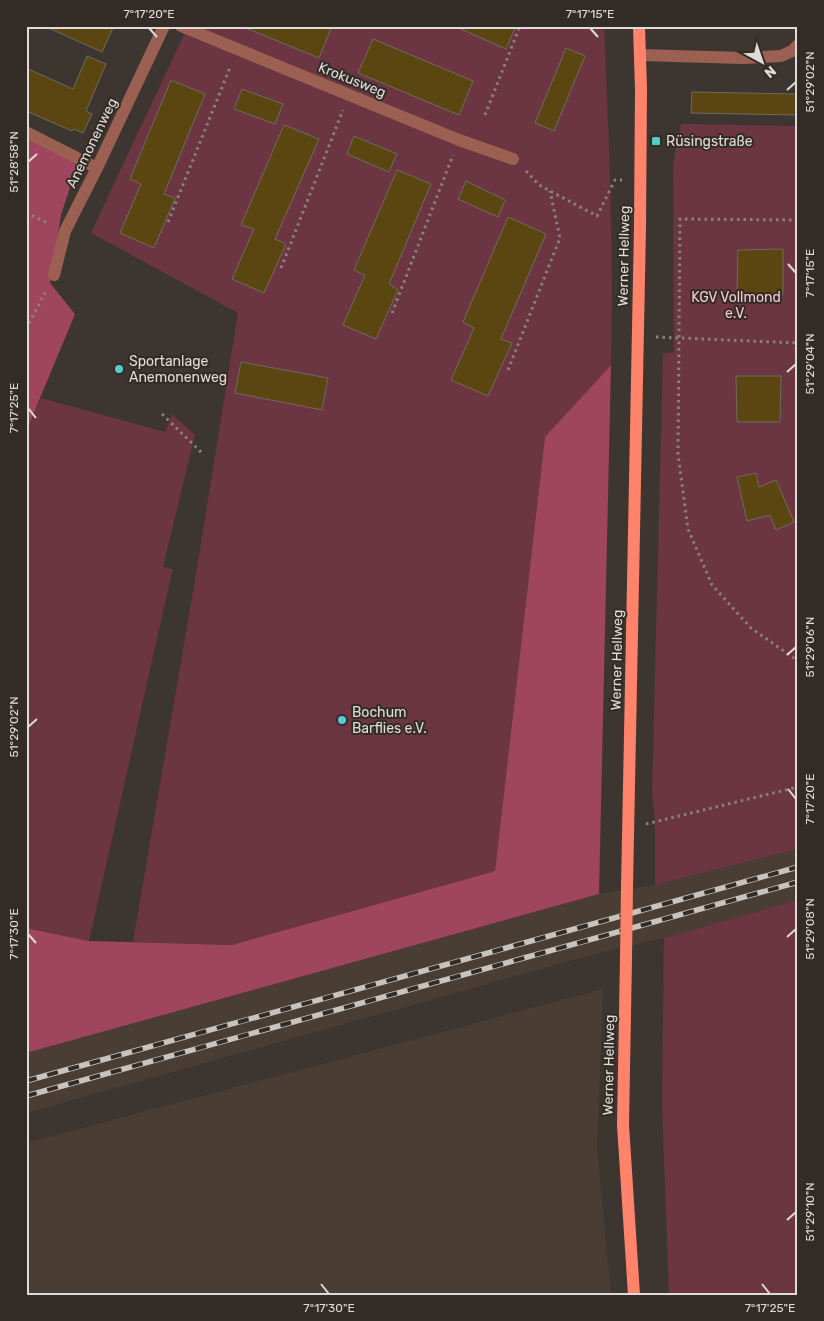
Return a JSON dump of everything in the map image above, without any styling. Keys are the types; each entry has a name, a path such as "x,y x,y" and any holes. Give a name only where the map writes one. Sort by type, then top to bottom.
{"main road":[{"name":"Werner Hellweg","path":"634,1295 622,1125 642,88 638,26"}],"street":[{"name":"Anemonenweg","path":"54,275 65,231 164,26"},
{"name":"Krokusweg","path":"181,26 459,140 513,159"},
{"path":"640,55 743,58 781,56 798,46"},
{"path":"26,132 97,168"}],"path":[{"path":"485,115 520,26"},
{"path":"168,222 237,49"},
{"path":"281,268 349,95"},
{"path":"392,313 459,140"},
{"path":"513,159 539,185 597,216 615,180 640,179"},
{"path":"508,370 560,238 550,192"},
{"path":"26,213 65,231"},
{"path":"798,220 680,219 678,337 678,454 688,529 712,585 751,628 798,661"},
{"path":"26,329 54,275"},
{"path":"638,336 798,343"},
{"path":"162,414 202,453"},
{"path":"629,827 798,787"}],"shaded area":[{"path":"26,134 79,160 61,215 50,283 75,314 26,432"},
{"path":"611,365 599,894 26,1053 26,928 89,941 232,945 495,871 545,437"},
{"path":"798,849 798,901 664,938 595,954 26,1113 26,1053 599,894 655,885"},
{"path":"603,989 597,1148 611,1295 26,1295 26,1143"}],"green space":[{"path":"188,26 604,26 611,238 611,365 545,438 495,871 232,945 133,942 197,568 238,313 91,233"},
{"name":"KGV Vollmond e.V.","path":"681,124 798,126 798,849 655,885 655,822 652,794 663,353 674,352 673,164"},
{"path":"41,398 165,432 172,414 195,435 163,567 173,569 89,941 26,928 26,432"},
{"path":"798,900 798,1295 669,1295 662,1104 664,938"}],"building":[{"path":"44,26 114,26 102,52"},
{"path":"241,26 332,26 319,58"},
{"path":"454,26 516,26 506,49"},
{"path":"373,39 473,81 459,115 358,73"},
{"path":"566,48 585,56 554,131 535,123"},
{"path":"87,56 106,64 86,111 92,114 83,133 74,129 72,131 26,111 26,68 73,89"},
{"path":"171,80 205,94 164,194 175,198 154,248 120,233 141,184 130,179"},
{"path":"242,89 283,104 275,124 234,109"},
{"path":"692,92 796,94 796,115 691,113"},
{"path":"284,125 319,139 275,239 286,244 264,293 232,279 254,229 241,225"},
{"path":"354,136 397,154 389,172 347,154"},
{"path":"397,170 431,184 389,284 398,290 376,339 343,325 365,275 354,270"},
{"path":"466,181 505,200 498,217 458,199"},
{"path":"508,217 546,234 501,339 512,343 488,396 451,380 474,328 463,322"},
{"path":"783,249 783,295 737,294 738,250"},
{"path":"241,362 328,378 322,410 235,393"},
{"path":"736,376 781,376 780,422 737,422"},
{"path":"756,473 759,487 776,480 794,522 776,530 770,515 747,521 737,477"}],"railway":[{"path":"26,1081 798,867"},
{"path":"26,1096 798,882"}],"place":[{"name":"Rüsingstraße","path":"656,141"},
{"name":"Sportanlage Anemonenweg","path":"119,369"},
{"name":"Bochum Barflies e.V.","path":"342,720"}]}
